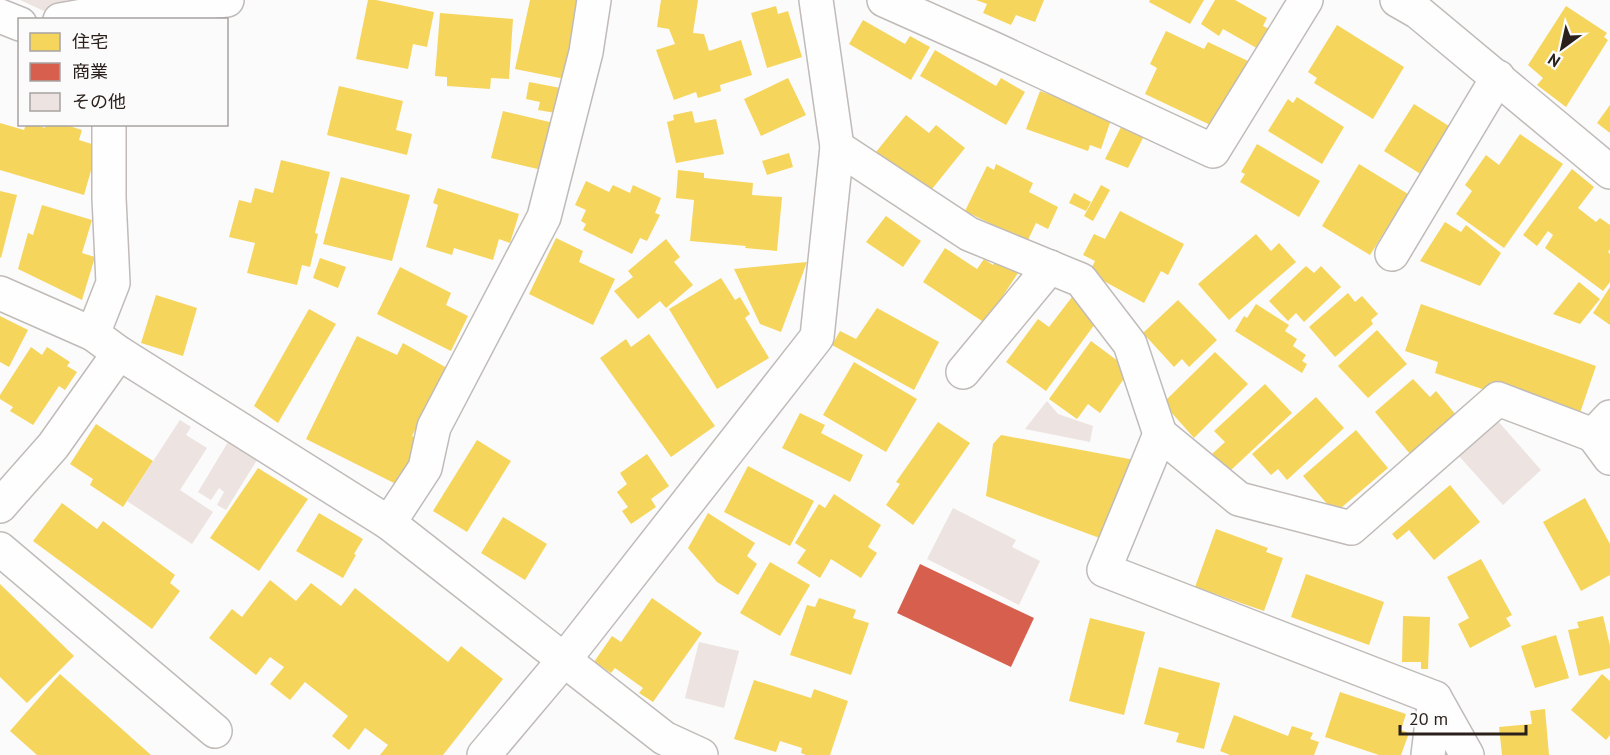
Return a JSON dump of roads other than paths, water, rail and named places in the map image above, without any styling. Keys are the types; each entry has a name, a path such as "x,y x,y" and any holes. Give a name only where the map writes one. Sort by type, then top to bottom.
{"street":[{"path":"70,18 111,10 226,0"},
{"path":"389,523 425,468 434,427 544,218 586,52 594,0"},
{"path":"484,755 564,660 817,337 837,147 816,0"},
{"path":"884,0 1213,151 1306,0"},
{"path":"1397,0 1418,12 1610,172"},
{"path":"0,16 18,23"},
{"path":"1392,254 1498,77"},
{"path":"0,506 53,446 106,343 113,283 109,198 109,126"},
{"path":"837,147 969,234 1081,280 1130,344 1160,434 1239,499 1351,528 1498,399 1604,437"},
{"path":"963,372 1050,267"},
{"path":"0,293 106,343 389,523 664,738 701,755"},
{"path":"1160,434 1104,570 1435,698 1467,755"},
{"path":"0,549 215,731"},
{"path":"1428,755 1435,698"}]}
